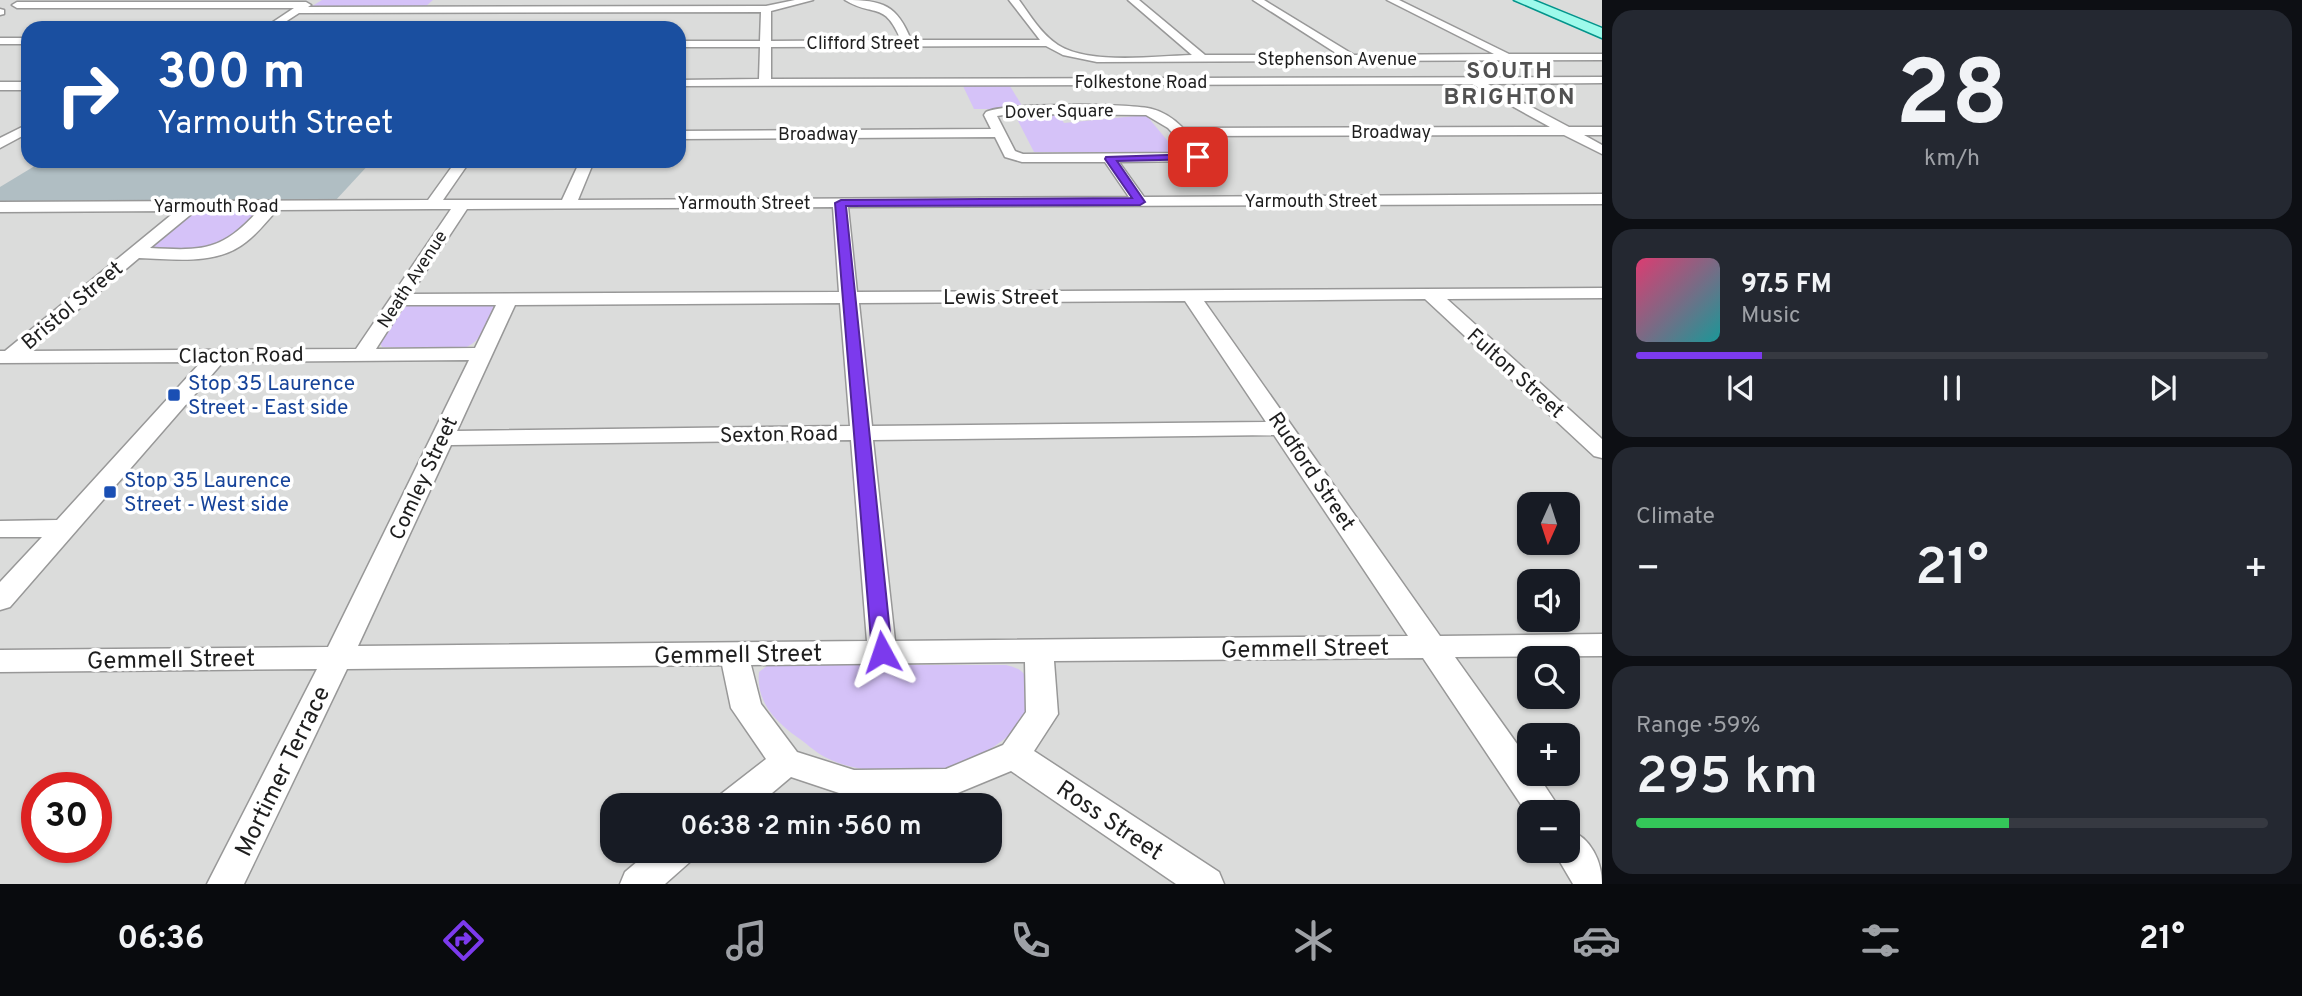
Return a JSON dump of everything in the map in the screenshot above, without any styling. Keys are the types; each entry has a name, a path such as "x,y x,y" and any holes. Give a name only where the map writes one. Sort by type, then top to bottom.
{"main road":[{"path":"1521,0 1602,33"},
{"path":"1535,0 1602,26"}],"street":[{"path":"0,12 31,0"},
{"path":"415,19 438,0"},
{"path":"564,19 578,0"},
{"path":"17,5 306,5 425,10 766,9 807,0"},
{"path":"850,0 893,13 907,43"},
{"path":"1014,0 1048,43"},
{"path":"1133,0 1203,59"},
{"path":"1258,0 1352,58"},
{"path":"1392,0 1510,58"},
{"path":"280,21 306,5"},
{"path":"765,83 766,9"},
{"path":"0,41 21,41"},
{"name":"Clifford Street","path":"686,44 1048,43"},
{"name":"Stephenson Avenue","path":"1048,43 1056,50 1072,55 1105,59 1602,57"},
{"path":"1255,59 1283,81"},
{"path":"1473,80 1602,150"},
{"name":"Folkestone Road","path":"686,83 1602,80"},
{"path":"0,86 21,86"},
{"name":"Dover Square","path":"1147,110 1164,116 1180,132 1198,157 1036,159 1010,154 999,133 990,116 994,112 1147,110"},
{"path":"0,126 21,127"},
{"path":"0,144 21,131"},
{"name":"Broadway","path":"1180,132 1602,131"},
{"name":"Broadway","path":"686,135 999,133"},
{"path":"1110,159 1140,202"},
{"name":"Neath Avenue","path":"432,205 458,168"},
{"path":"568,204 584,168"},
{"name":"Yarmouth Street","path":"432,205 1602,200"},
{"path":"841,203 882,652"},
{"name":"Yarmouth Road","path":"0,207 432,205"},
{"name":"Neath Avenue","path":"362,354 462,205"},
{"name":"Bristol Street","path":"5,357 191,206"},
{"name":"Bristol Street","path":"134,253 196,253 226,247 237,241 272,206"},
{"name":"Lewis Street","path":"399,300 1602,293"},
{"name":"Fulton Street","path":"1430,295 1602,451"},
{"name":"Rudford Street","path":"1191,296 1433,647"},
{"name":"Comley Street","path":"338,657 508,300"},
{"name":"Clacton Road","path":"5,357 482,354"},
{"path":"0,600 218,355"},
{"name":"Sexton Road","path":"442,438 1284,428"},
{"path":"0,529 64,528"},
{"name":"Gemmell Street","path":"0,661 1602,645"},
{"path":"1433,647 1537,800"},
{"path":"734,654 746,708 786,762 854,784 948,783 1014,755 1042,713 1039,650"},
{"name":"Mortimer Terrace","path":"225,884 338,657"},
{"name":"Ross Street","path":"1014,755 1206,884"},
{"path":"748,793 786,762"},
{"path":"638,884 663,863"},
{"path":"1580,863 1594,884"}],"shaded area":[{"path":"0,0 1602,0 1602,884 0,884"},
{"path":"322,0 433,0 425,7 309,8"},
{"path":"963,86 1010,86 1024,109 974,109"},
{"path":"1015,115 1059,115 1064,123 1146,115 1177,152 1034,152"},
{"path":"31,168 366,168 335,201 0,202 0,187"},
{"path":"257,210 250,223 227,240 197,249 153,247 191,212"},
{"path":"413,303 494,306 479,338 461,349 382,347 380,343 403,308"},
{"path":"768,665 1006,665 1018,669 1026,676 1029,690 1027,706 1014,731 976,757 954,766 916,772 856,768 823,756 774,717 760,692 759,672"}],"place":[{"name":"Stop 35 Laurence Street - East side","path":"174,395"},
{"name":"Stop 35 Laurence Street - West side","path":"110,492"}],"district":[{"name":"SOUTH BRIGHTON","path":"1510,83"}],"route":[{"path":"882,652 841,203 1140,202 1110,159 1198,157"}]}
